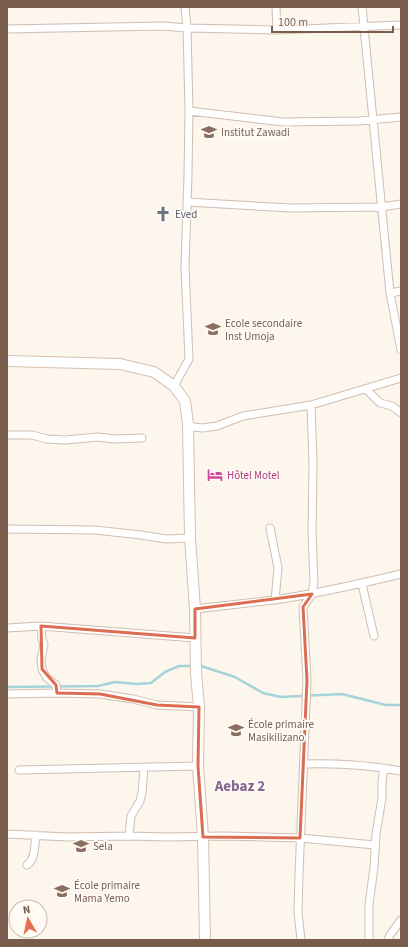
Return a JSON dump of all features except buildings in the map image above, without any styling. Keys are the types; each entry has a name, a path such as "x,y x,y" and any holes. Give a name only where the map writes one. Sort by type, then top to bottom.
{"street":[{"path":"174,386 189,359 186,267 189,110 185,7"},
{"path":"276,7 277,30"},
{"path":"362,7 390,293 401,350"},
{"path":"7,29 163,26 277,30 401,25"},
{"path":"189,110 283,122 331,122 401,117"},
{"path":"187,202 290,208 381,207 401,204"},
{"path":"390,293 401,291"},
{"path":"7,362 120,364 154,372 174,386 185,401 188,424 190,538 195,609 196,673 199,707 198,766 203,837 205,940"},
{"path":"188,424 193,427 203,428 217,426 244,416 311,405 401,378"},
{"path":"366,389 380,403 392,406 401,412"},
{"path":"301,940 298,912 307,680 303,607 312,594 314,581 311,405"},
{"path":"7,435 65,440 98,437 127,440 142,438"},
{"path":"270,528 278,568 275,600"},
{"path":"7,529 95,530 167,539 190,538"},
{"path":"195,609 275,600 312,594 362,584 401,574"},
{"path":"362,584 374,636"},
{"path":"7,628 41,626 195,638"},
{"path":"41,626 44,644 41,659 42,669 46,677 56,685 57,693"},
{"path":"7,694 100,694 133,699 157,705 199,707"},
{"path":"304,764 324,763 384,768 401,771"},
{"path":"18,770 198,766"},
{"path":"129,836 131,816 140,801 142,792 144,768"},
{"path":"368,940 369,905 375,845 382,798 384,768"},
{"path":"7,834 67,837 129,836 167,838 223,836 300,838 375,845"},
{"path":"27,865 31,862 33,856 36,835"},
{"path":"388,940 401,920"}],"highlighted area":[{"path":"312,594 303,607 307,680 300,838 203,837 198,766 199,707 157,705 100,694 57,693 56,685 42,669 41,626 195,638 195,609"}],"waterway":[{"path":"7,687 98,686 115,682 137,684 151,683 165,672 179,666 193,666"},
{"path":"198,666 235,677 263,693 281,697 342,694 386,705 401,705"}],"place":[{"name":"Institut Zawadi","path":"209,132"},
{"name":"Eved","path":"163,214"},
{"name":"Ecole secondaire Inst Umoja","path":"213,329"},
{"name":"Hôtel Motel","path":"215,475"},
{"name":"École primaire Masikilizano","path":"236,730"},
{"name":"Sela","path":"81,846"},
{"name":"École primaire Mama Yemo","path":"62,891"}],"district":[{"name":"Aebaz 2","path":"240,786"}]}
